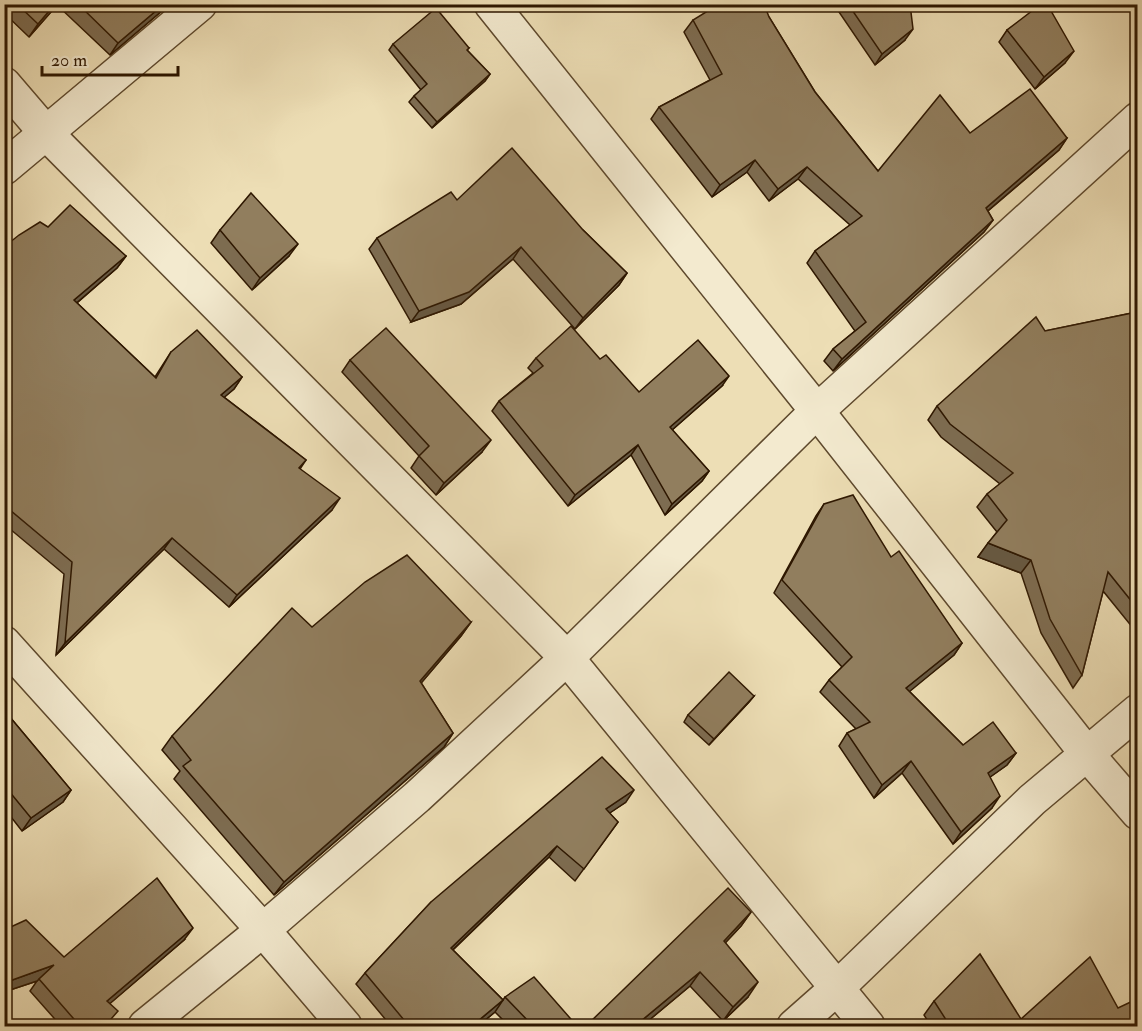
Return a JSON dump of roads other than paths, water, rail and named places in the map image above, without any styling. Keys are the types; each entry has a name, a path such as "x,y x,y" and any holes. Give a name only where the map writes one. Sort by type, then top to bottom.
{"street":[{"path":"4,168 200,4"},
{"path":"491,4 817,411 1087,754 1137,813"},
{"path":"4,84 46,133 567,658 868,1026"},
{"path":"145,1026 263,930 417,797 567,658 817,411 1137,119"},
{"path":"4,644 263,930 345,1026"},
{"path":"794,1026 837,988 1032,800 1137,711"}]}
